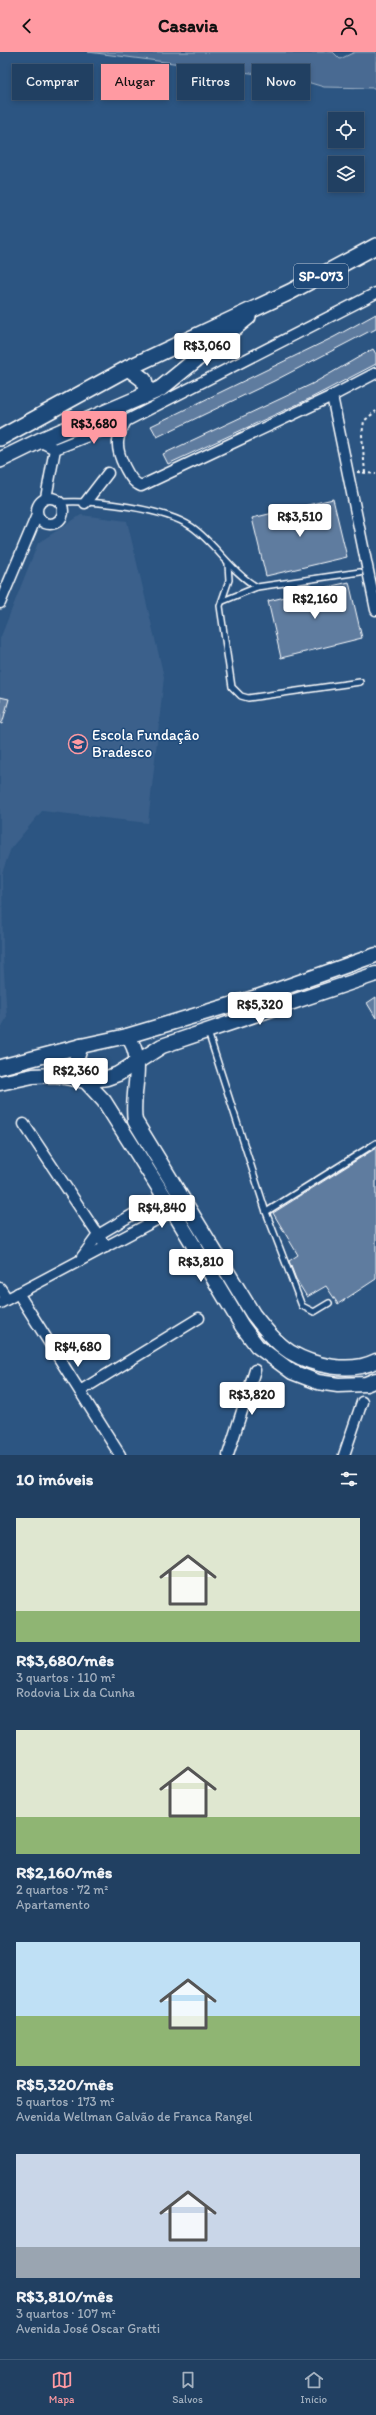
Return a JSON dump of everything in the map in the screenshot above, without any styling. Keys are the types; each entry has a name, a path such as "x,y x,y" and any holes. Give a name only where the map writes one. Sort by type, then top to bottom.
{"main road":[{"name":"SP-073","path":"0,438 128,368 290,292 376,246"},
{"name":"SP-073","path":"0,460 39,441 160,389 265,304"},
{"path":"128,368 144,380 146,389 142,397"}],"street":[{"path":"39,441 55,448 126,421 376,293"},
{"path":"126,421 119,437 118,446 130,478 135,484 141,486 332,396 376,373"},
{"path":"332,396 376,610"},
{"path":"79,439 87,420"},
{"path":"0,603 37,515 38,506 46,498 55,448"},
{"path":"86,502 108,473"},
{"path":"37,515 43,522 48,524 57,523 61,520 64,511 61,502 51,498 46,498"},
{"path":"0,1067 127,1036 257,998 376,955"},
{"path":"0,1083 33,1076 55,1075 84,1081 118,1074 162,1046 376,974"},
{"path":"127,1036 136,1048 137,1061 132,1106 135,1121 253,1314 270,1335 290,1351 306,1360 343,1368 376,1361"},
{"path":"81,1046 75,1062 78,1072 84,1081 104,1101 164,1196 242,1326 257,1346 292,1372 318,1382 338,1385 366,1384 376,1380"},
{"path":"24,1124 106,1247"},
{"path":"81,1259 98,1236 164,1196"},
{"path":"0,1288 4,1301 173,1211"},
{"path":"18,1293 120,1455"},
{"path":"80,1391 199,1318"},
{"path":"228,1455 255,1370"},
{"path":"344,1455 362,1402"}],"lane":[{"path":"61,502 86,502 138,509 175,519 192,527 228,564 257,587"},
{"path":"228,564 229,580 221,613 232,687 242,696 248,698 360,682"},
{"path":"223,601 257,587 360,572"},
{"path":"208,1031 266,1212 302,1306 314,1312 329,1303"},
{"path":"266,1212 376,1143"}],"path":[{"path":"365,473 362,435 364,421 376,411"},
{"path":"347,471 376,474"}],"shaded area":[{"path":"88,52 333,52 340,59 355,52 376,52 376,88 324,87 310,83 310,64 252,64 252,73 244,72 244,64 181,64"},
{"name":"Escola Fundação Bradesco","path":"81,515 127,521 164,677 148,823 42,811 11,848 2,873 3,957 7,1017 0,1030 0,639 38,543"}],"building":[{"path":"376,314 376,329 274,381 157,437 151,426 334,337"},
{"path":"373,349 376,354 376,364 309,399 168,464 163,454 312,384"},
{"path":"333,499 347,557 266,576 252,518"},
{"path":"349,582 362,638 281,658 268,601"},
{"path":"0,697 9,699 2,724 0,723"},
{"path":"376,997 376,1018 367,1003"},
{"path":"376,1148 376,1279 338,1304 326,1286 307,1297 296,1279 289,1261 298,1255 273,1213"}],"place":[{"name":"Escola Fundação Bradesco","path":"78,744"}]}
